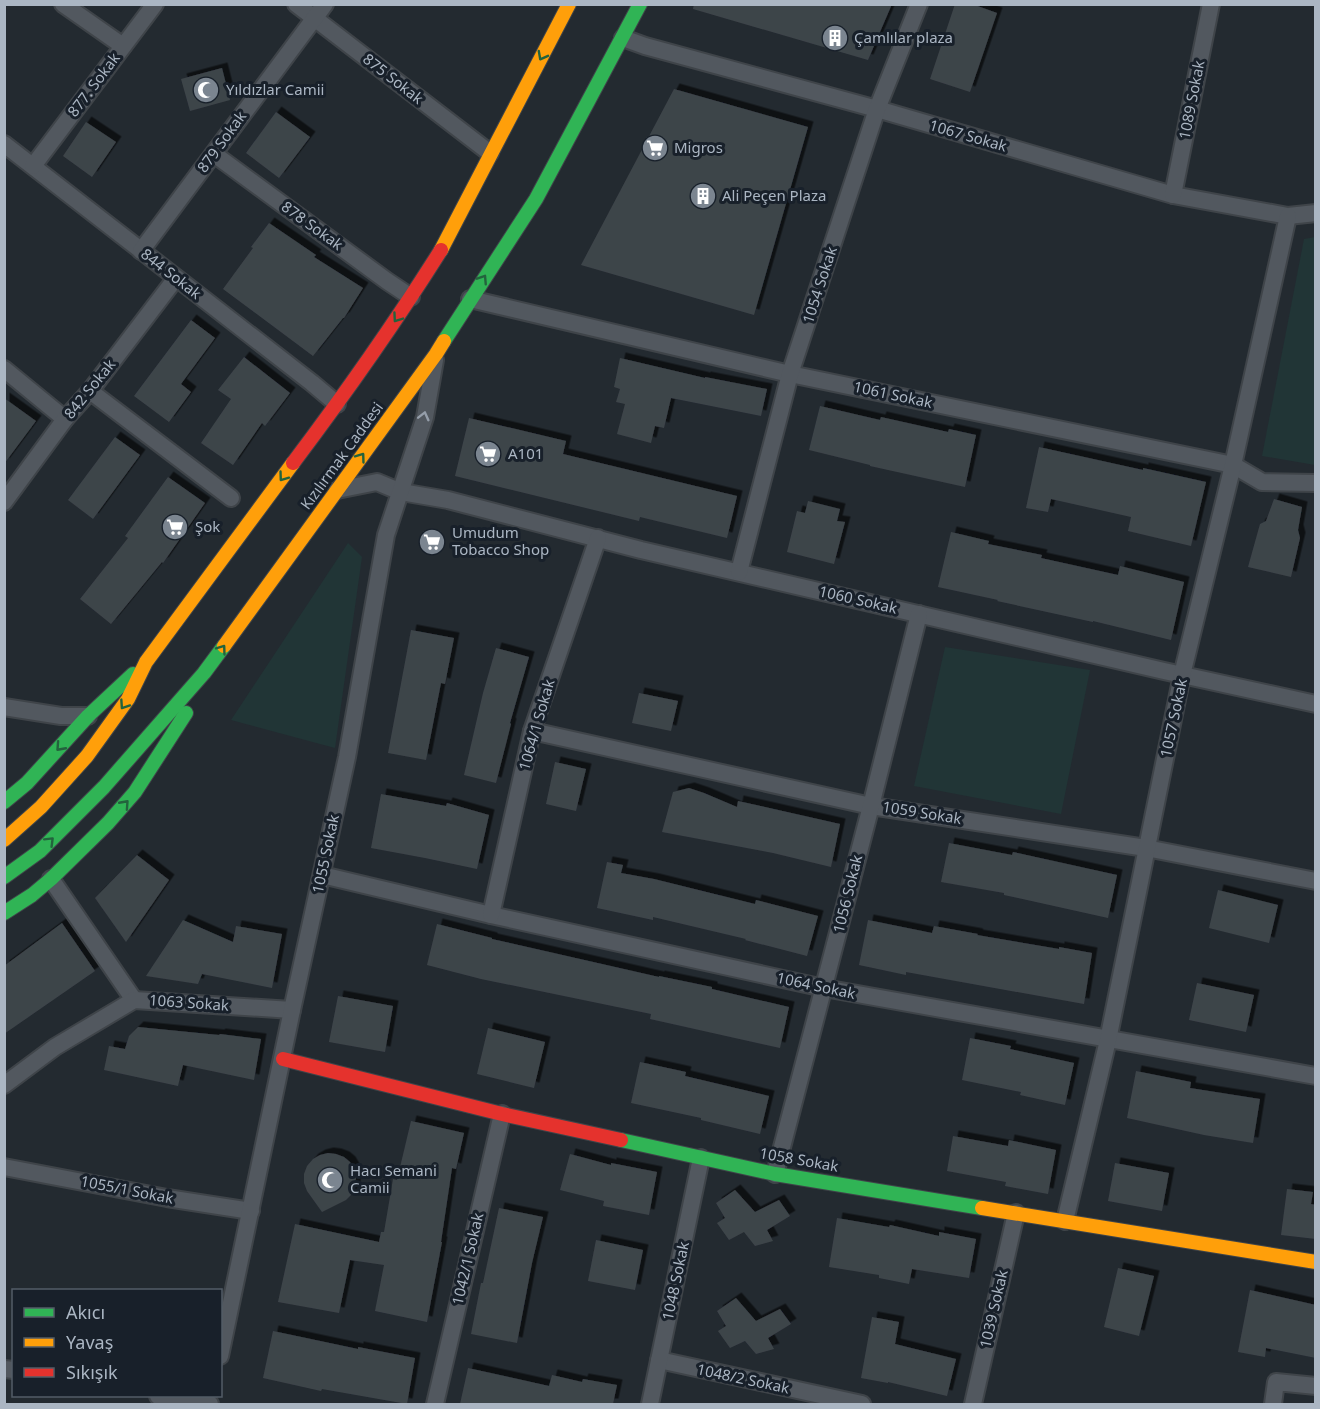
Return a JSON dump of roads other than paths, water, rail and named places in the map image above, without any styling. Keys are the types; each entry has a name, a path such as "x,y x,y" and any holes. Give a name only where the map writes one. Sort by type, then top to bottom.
{"main road":[{"name":"Kızılırmak Caddesi","path":"4,877 40,851 104,787 204,673 338,490 436,354 536,199 640,4"},
{"path":"4,802 27,783 88,716 146,662 337,404 411,297 443,246 565,6"},
{"path":"4,840 41,807 87,756 128,699 146,662"},
{"path":"4,913 32,895 51,879 108,823 135,792 184,718 204,673"},
{"name":"1058 Sokak","path":"283,1059 502,1114 775,1174 1316,1262"}],"street":[{"path":"63,4 123,46"},
{"name":"877. Sokak","path":"33,165 155,4"},
{"name":"875 Sokak","path":"296,4 319,11 490,153"},
{"name":"1054 Sokak","path":"739,572 790,374 878,109 919,4"},
{"name":"1089 Sokak","path":"1173,195 1211,4"},
{"name":"879 Sokak","path":"141,251 319,11"},
{"name":"1067 Sokak","path":"623,38 1173,195 1288,216 1316,213"},
{"name":"844 Sokak","path":"4,144 337,404"},
{"name":"878 Sokak","path":"214,154 411,297"},
{"name":"1057 Sokak","path":"1065,1221 1108,1040 1182,675 1233,465 1288,216"},
{"name":"842 Sokak","path":"4,502 65,419 90,391 176,278"},
{"name":"1061 Sokak","path":"470,299 790,374 1233,465 1262,482 1316,483"},
{"name":"1055 Sokak","path":"222,1347 346,757 386,536 425,417 436,354"},
{"path":"4,369 65,419"},
{"path":"90,391 231,498"},
{"name":"1060 Sokak","path":"338,490 377,482 400,492 448,500 739,572 1316,704"},
{"name":"1064/1 Sokak","path":"491,915 532,731 598,538"},
{"name":"1056 Sokak","path":"775,1174 872,806 919,614"},
{"path":"4,707 61,716 88,716"},
{"name":"1059 Sokak","path":"532,731 872,806 1146,848 1316,881"},
{"name":"1064 Sokak","path":"322,875 491,915 824,988 1316,1076"},
{"path":"51,879 134,1000"},
{"name":"1063 Sokak","path":"4,1085 56,1047 134,1000 292,1010"},
{"name":"1042/1 Sokak","path":"435,1404 502,1114"},
{"name":"1048 Sokak","path":"650,1404 701,1158"},
{"name":"1055/1 Sokak","path":"4,1167 166,1198 251,1211"},
{"name":"1039 Sokak","path":"973,1404 1016,1213"},
{"name":"1048/2 Sokak","path":"659,1360 862,1404"},
{"path":"1273,1404 1276,1382 1316,1386"},
{"path":"170,1397 210,1404"}],"place":[{"name":"Çamlılar plaza","path":"835,38"},
{"name":"Yıldızlar Camii","path":"206,90"},
{"name":"Migros","path":"655,148"},
{"name":"Ali Peçen Plaza","path":"703,196"},
{"name":"A101","path":"488,454"},
{"name":"Şok","path":"175,527"},
{"name":"Umudum Tobacco Shop","path":"432,542"},
{"name":"Hacı Semani Camii","path":"330,1180"}]}
